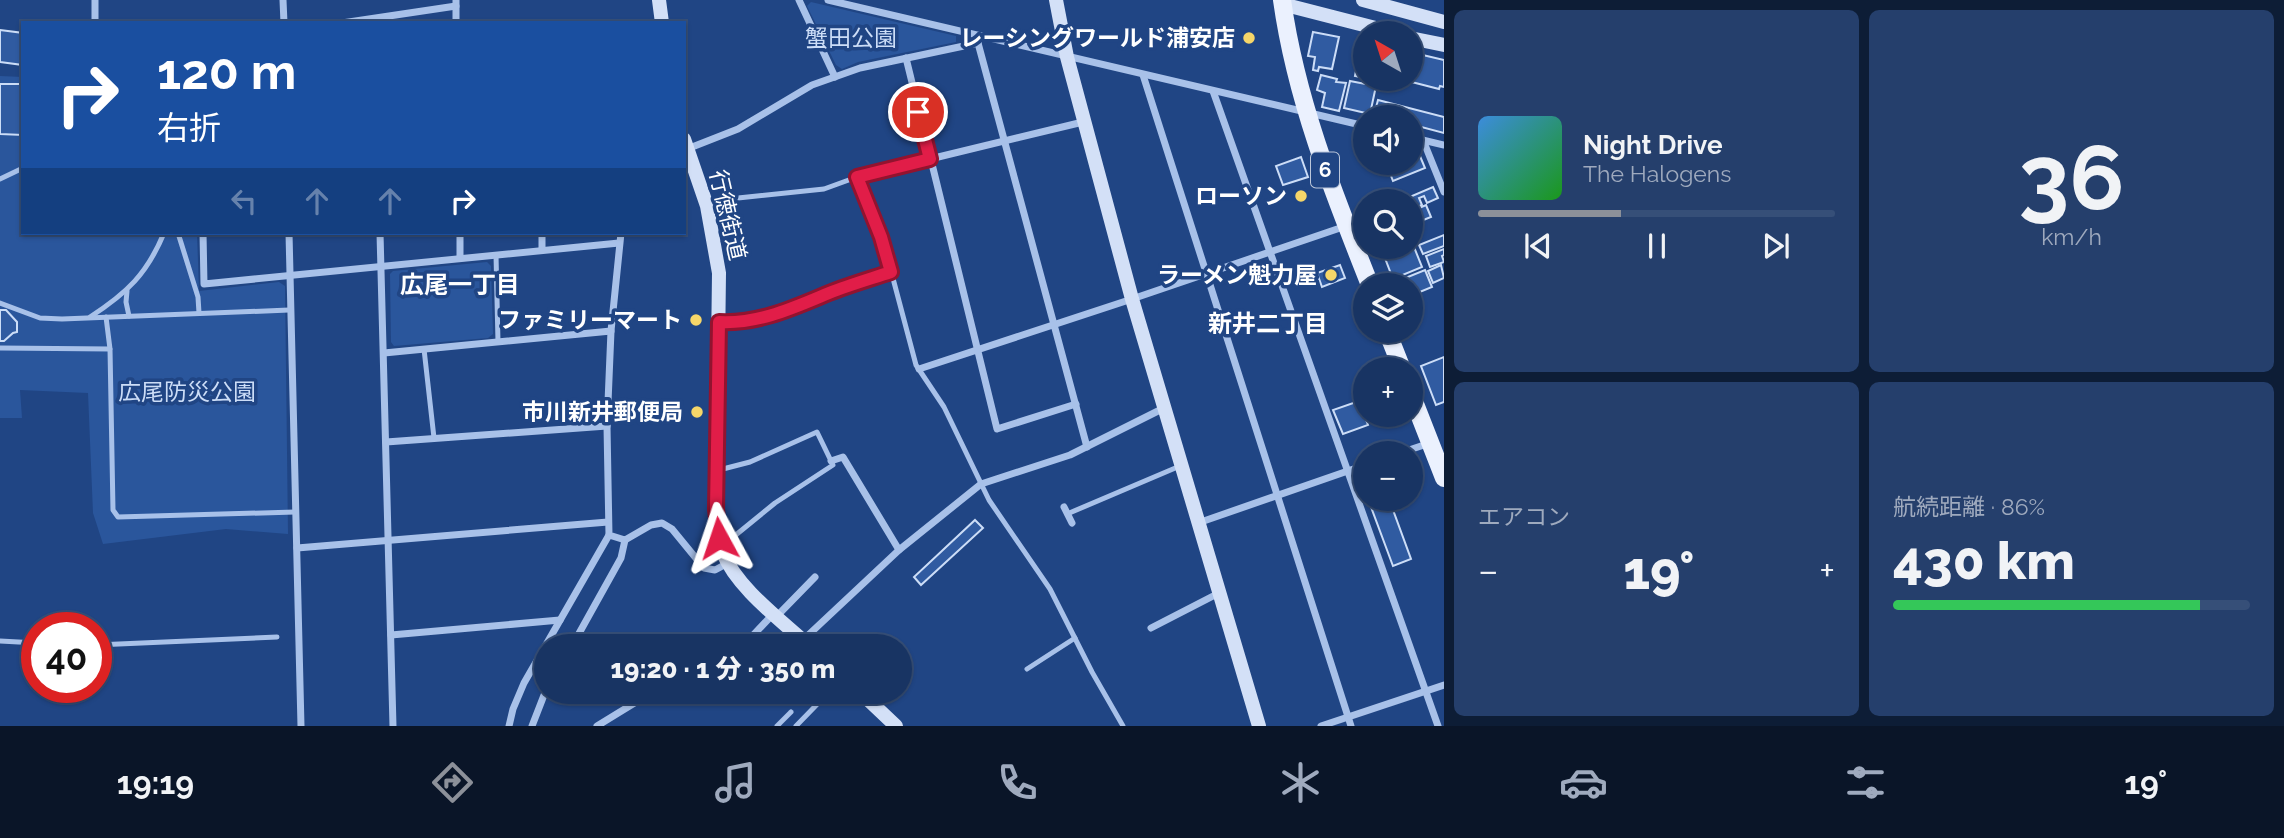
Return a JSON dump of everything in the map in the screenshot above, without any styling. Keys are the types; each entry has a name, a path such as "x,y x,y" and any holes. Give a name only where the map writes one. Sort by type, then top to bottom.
{"main road":[{"name":"6","path":"1277,1 1306,113 1365,273"},
{"path":"1423,425 1444,478"}],"street":[{"path":"95,0 95,21"},
{"path":"283,0 284,21"},
{"path":"659,0 662,21"},
{"path":"799,0 835,77"},
{"path":"828,0 979,40 1067,57 1353,124"},
{"path":"1056,0 1083,122 1132,299 1259,726"},
{"path":"1363,0 1444,22"},
{"path":"1277,1 1353,22"},
{"path":"370,20 456,3 456,21"},
{"path":"686,144 738,129 805,88 860,68 979,40"},
{"path":"979,40 1087,447"},
{"path":"1423,41 1444,45"},
{"path":"906,58 997,429 1076,404"},
{"path":"1143,75 1351,726"},
{"path":"1213,91 1438,726"},
{"path":"930,159 1083,122"},
{"path":"1423,139 1444,145"},
{"path":"1423,139 1444,192"},
{"name":"行徳街道","path":"686,144 688,164 707,206 718,263 716,509 721,547 728,563 751,592 796,634"},
{"path":"919,369 1346,225"},
{"path":"203,235 204,284 619,243"},
{"path":"289,235 301,726"},
{"path":"380,235 393,726"},
{"path":"460,235 460,258"},
{"path":"542,235 542,250"},
{"path":"509,726 524,683 609,536 607,426 611,331 621,235"},
{"path":"384,353 611,331"},
{"path":"815,634 899,550 981,484 1070,455 1164,408"},
{"path":"386,442 607,426"},
{"path":"1423,445 1430,443"},
{"path":"831,461 843,457 899,550"},
{"path":"1198,523 1353,469"},
{"path":"1065,510 1072,523"},
{"path":"297,548 608,523"},
{"path":"579,634 621,558 625,541 651,526 662,523 672,528 704,568 715,570 728,563"},
{"path":"609,536 625,541"},
{"path":"755,634 815,577"},
{"path":"1151,628 1219,593"},
{"path":"391,635 560,620"},
{"path":"1321,726 1444,685"},
{"path":"532,726 541,704"},
{"path":"597,726 633,704"},
{"path":"873,704 896,726"}],"lane":[{"path":"707,206 738,198 824,189 857,177 930,159"},
{"path":"0,179 21,169"},
{"path":"857,177 881,237 919,369 944,407 989,500 1050,589 1123,726"},
{"path":"90,317 127,291 141,276 163,235"},
{"path":"179,235 198,297 199,313"},
{"path":"496,255 498,342"},
{"path":"719,322 736,323 775,315 831,292 891,272"},
{"path":"127,291 129,316"},
{"path":"0,303 40,318 289,310"},
{"path":"106,317 110,349 113,510 118,517 295,512"},
{"path":"0,348 110,349"},
{"path":"424,349 434,438"},
{"path":"716,471 750,462 817,432 833,465 775,502 721,547"},
{"path":"1065,510 1181,466"},
{"path":"112,644 276,637"},
{"path":"1027,669 1075,638"},
{"path":"0,641 21,642"},
{"path":"796,726 817,704"},
{"path":"777,726 791,712"},
{"path":"783,720 788,726"}],"green space":[{"name":"蟹田公園","path":"811,2 956,36 956,42 858,62 842,69 836,65 807,6"},
{"name":"広尾防災公園","path":"0,76 21,77 21,235 197,235 199,291 279,282 285,286 288,534 226,529 103,544 93,513 88,393 20,390 22,418 0,418"},
{"path":"487,262 491,266 493,334 488,338 394,346 391,342 390,274 393,271"}],"building":[{"path":"0,30 21,33 21,65 0,62"},
{"path":"1313,32 1339,37 1332,69 1319,67 1318,71 1313,70 1315,57 1308,56"},
{"path":"1423,55 1444,60 1444,87 1440,86 1439,89 1423,85"},
{"path":"1321,75 1346,83 1339,111 1322,107 1325,93 1317,90"},
{"path":"1350,81 1353,82 1353,91 1375,91 1372,105 1353,105 1353,110 1344,108"},
{"path":"0,84 21,84 21,135 0,134"},
{"path":"1378,100 1397,105 1377,105"},
{"path":"1423,112 1444,117 1444,133 1423,127"},
{"path":"1301,157 1308,177 1283,185 1276,166"},
{"path":"1391,175 1408,175 1393,181"},
{"path":"1433,187 1438,198 1427,203 1423,191"},
{"path":"1426,205 1431,217 1423,220 1423,206"},
{"path":"1444,235 1444,246 1423,254 1423,243"},
{"path":"1444,249 1444,262 1430,267 1426,256"},
{"path":"1385,259 1419,259 1422,267 1408,273 1391,273"},
{"name":"ラーメン魁力屋","path":"1340,265 1345,278 1322,287 1317,273"},
{"path":"1441,265 1444,278 1433,283 1428,271"},
{"path":"1425,270 1432,287 1423,291 1423,273 1418,273"},
{"path":"0,310 6,310 17,322 17,332 4,341 0,341"},
{"path":"1444,357 1444,402 1436,405 1423,365"},
{"path":"1353,403 1353,427 1362,427 1343,434 1333,410"},
{"path":"1372,511 1393,511 1411,559 1393,566"},
{"path":"975,520 983,528 921,585 914,577"}],"place":[{"name":"レーシングワールド浦安店","path":"1249,38"},
{"name":"ローソン","path":"1301,196"},
{"name":"ラーメン魁力屋","path":"1331,275"},
{"name":"ファミリーマート","path":"696,320"},
{"name":"市川新井郵便局","path":"697,412"}],"district":[{"name":"広尾一丁目","path":"460,285"},
{"name":"新井二丁目","path":"1268,324"}],"route":[{"path":"719,538 716,509 719,322 736,323 775,315 831,292 891,272 875,219 857,177 930,159 918,112"}]}
